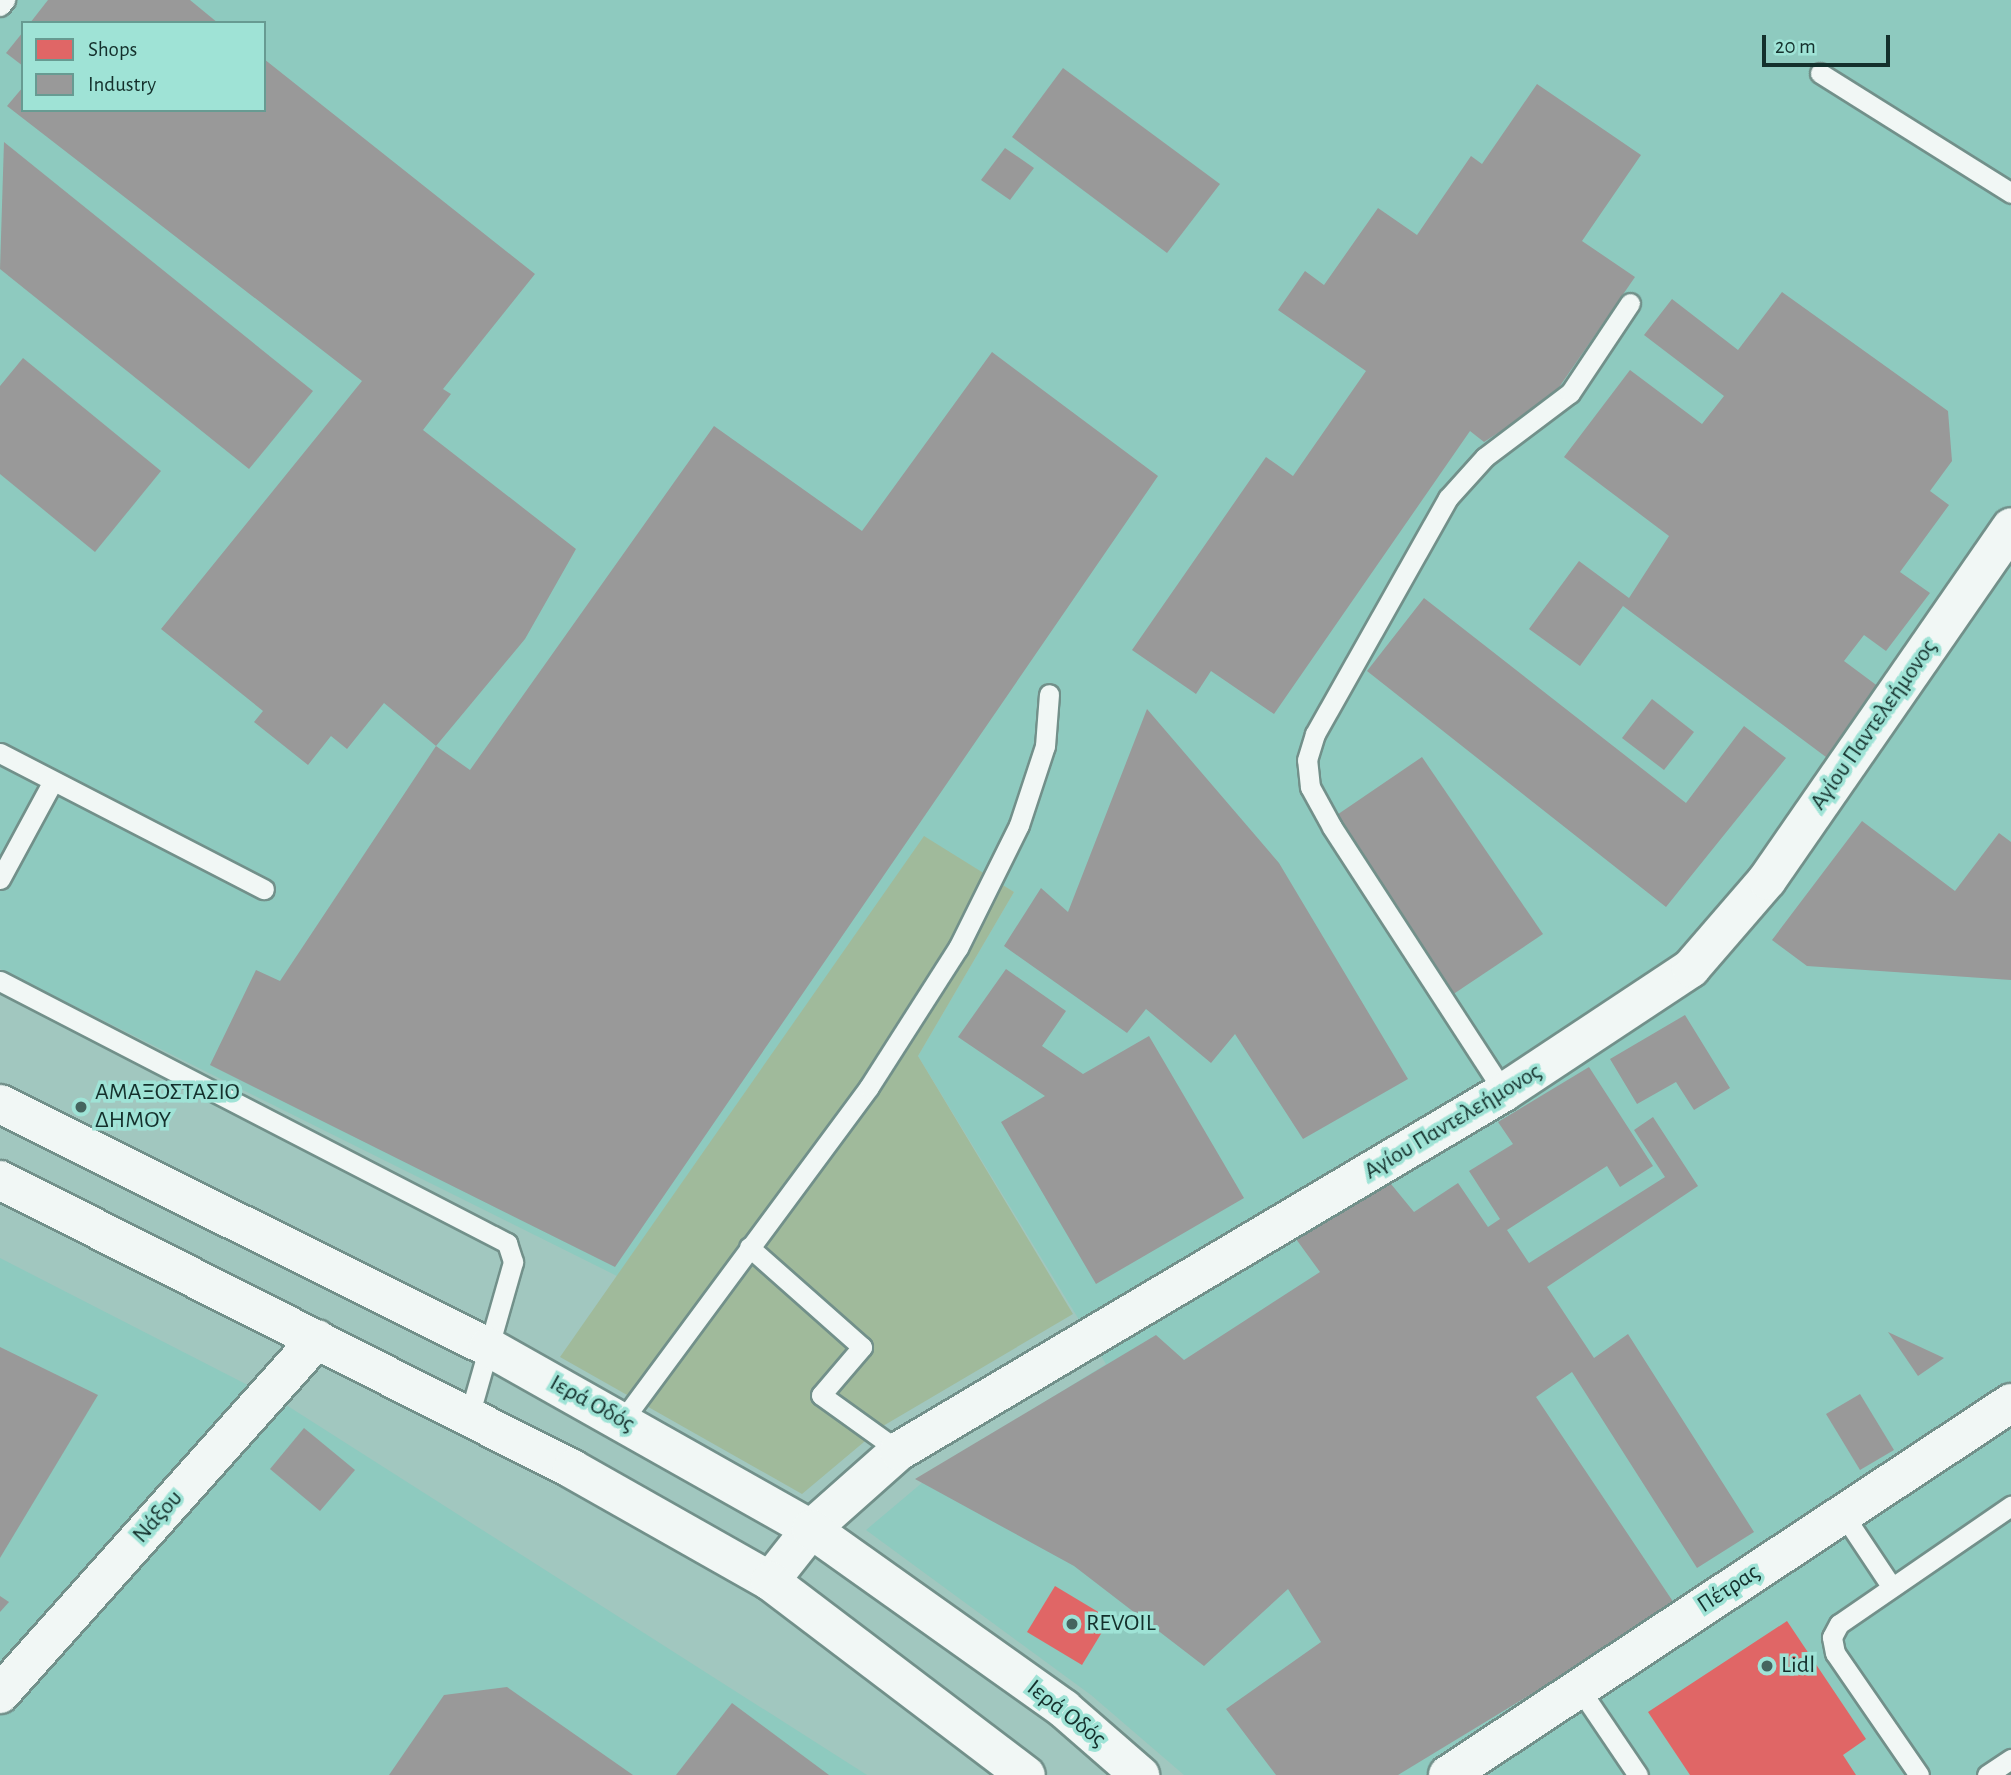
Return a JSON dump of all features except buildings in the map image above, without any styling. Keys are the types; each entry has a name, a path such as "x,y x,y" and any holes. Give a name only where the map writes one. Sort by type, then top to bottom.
{"street":[{"name":"Αγίου Παντελεήμονος","path":"770,1581 811,1529 899,1451 1504,1092 1691,968 1767,880 2011,527"},
{"name":"Ιερά Οδός","path":"0,1104 488,1348 811,1529 1064,1709 1140,1775"},
{"path":"0,1180 469,1416 770,1581 1026,1775"},
{"name":"Νάξου","path":"0,1694 317,1339"},
{"name":"Πέτρας","path":"1448,1775 2011,1403"}],"lane":[{"path":"0,6 5,0"},
{"path":"1820,73 2011,193"},
{"path":"1504,1092 1332,827 1310,787 1307,760 1315,734 1448,498 1485,457 1570,393 1630,303"},
{"path":"622,1421 869,1087 958,948 1019,825 1045,746 1049,694"},
{"path":"0,753 264,889"},
{"path":"0,879 53,781"},
{"path":"0,981 507,1243 513,1262 469,1416"},
{"path":"749,1247 862,1347 821,1395 899,1451"},
{"path":"1919,1775 1835,1653 1832,1637 1891,1587 2011,1506"},
{"path":"1843,1514 1891,1587"},
{"path":"1579,1688 1638,1775"},
{"path":"1987,1775 2011,1759"}],"shaded area":[{"path":"0,0 2011,0 2011,1775 1184,1775 1091,1695 866,1530 942,1466 1106,1364 918,1056 1014,892 924,837 617,1276 0,969"},
{"path":"924,836 1014,892 918,1056 1073,1314 883,1426 802,1494 560,1357"},
{"path":"0,1258 283,1403 867,1775 0,1775"}],"place":[{"name":"ΑΜΑΞΟΣΤΑΣΙΟ ΔΗΜΟΥ","path":"81,1107"},
{"name":"REVOIL","path":"1072,1624"},
{"name":"Lidl","path":"1767,1666"}]}
